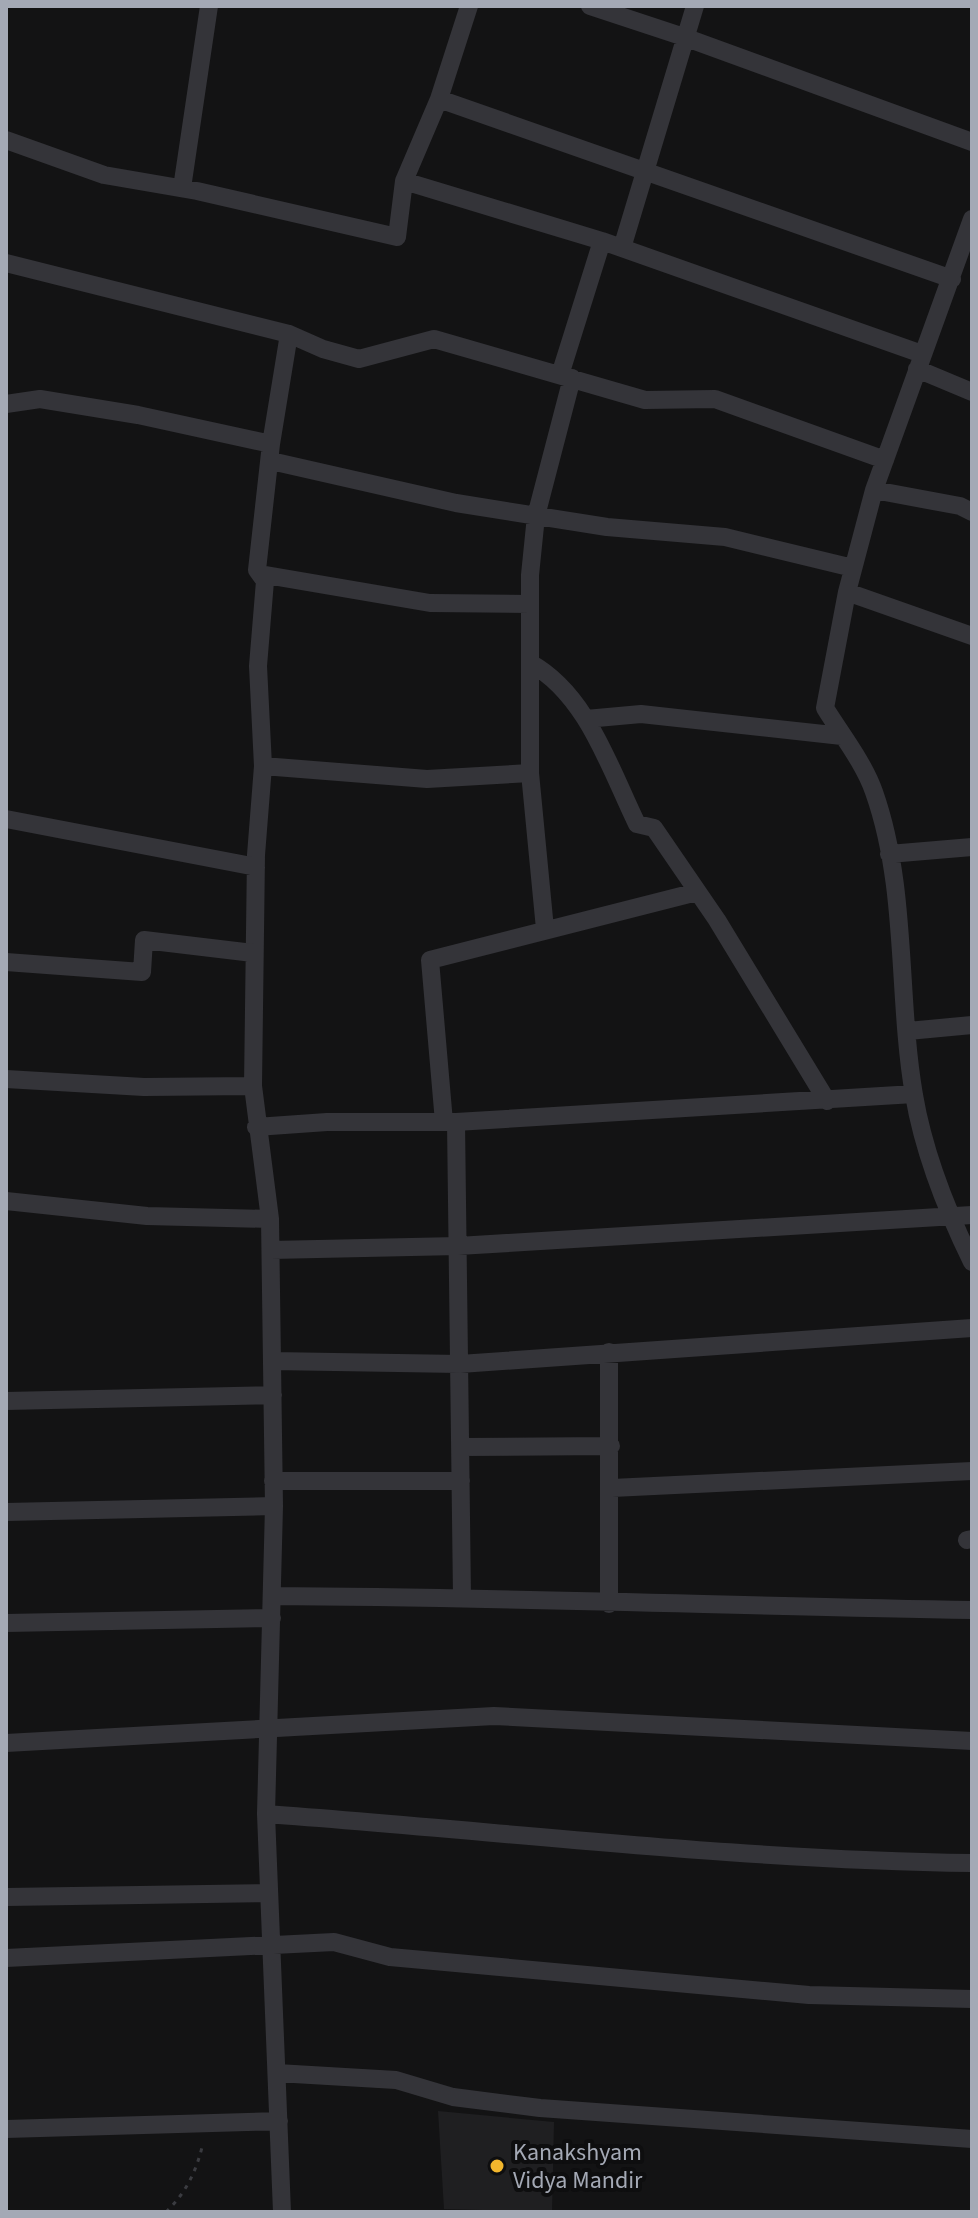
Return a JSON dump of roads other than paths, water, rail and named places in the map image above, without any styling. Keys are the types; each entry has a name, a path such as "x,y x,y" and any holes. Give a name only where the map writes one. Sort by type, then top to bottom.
{"street":[{"path":"182,188 209,6"},
{"path":"6,140 104,175 182,188 397,237 404,181 439,99 469,6"},
{"path":"590,6 972,142"},
{"path":"622,248 695,6"},
{"path":"439,99 645,168 952,279"},
{"path":"404,181 622,248 920,362 972,392"},
{"path":"972,219 967,250 952,279 874,490 847,592 825,708 874,790 889,854 914,1094 930,1161 950,1217 972,1262"},
{"path":"545,929 530,773 530,604 536,516 566,377 602,241"},
{"path":"6,263 289,334 323,349 359,359 434,339 645,400 715,399 885,460"},
{"path":"282,2212 266,1814 274,1506 271,1250 253,1086 253,953 263,766 258,666 265,581 257,570 289,334"},
{"path":"6,404 40,399 138,415 456,503 607,527 725,537 853,568"},
{"path":"874,490 960,506 972,512"},
{"path":"260,574 430,603 530,604"},
{"path":"847,592 972,636"},
{"path":"530,663 544,671 586,719 637,824 654,828 827,1101"},
{"path":"586,719 641,714 842,736"},
{"path":"263,766 427,779 530,773"},
{"path":"6,819 256,867"},
{"path":"889,854 972,847"},
{"path":"462,1597 458,1246 450,1122 430,960 697,892"},
{"path":"6,962 142,972 144,940 253,953"},
{"path":"908,1031 972,1025"},
{"path":"6,1079 144,1087 253,1086"},
{"path":"256,1127 327,1122 450,1122 914,1094"},
{"path":"6,1201 147,1216 270,1219"},
{"path":"271,1250 458,1246 972,1215"},
{"path":"272,1361 460,1364 972,1328"},
{"path":"609,1352 612,1488 609,1604"},
{"path":"6,1401 273,1395"},
{"path":"461,1447 611,1446"},
{"path":"612,1488 972,1471"},
{"path":"273,1481 461,1481"},
{"path":"6,1512 274,1506"},
{"path":"272,1596 462,1597 609,1604 972,1610"},
{"path":"6,1623 272,1618"},
{"path":"6,1743 494,1716 972,1741"},
{"path":"266,1814 513,1832 654,1849 856,1861 972,1863"},
{"path":"6,1897 269,1893"},
{"path":"6,1958 334,1942 390,1957 809,1995 972,1999"},
{"path":"277,2073 396,2080 453,2097 540,2108 972,2139"},
{"path":"6,2129 279,2121"}],"place":[{"name":"Kanakshyam Vidya Mandir","path":"497,2166"}]}
